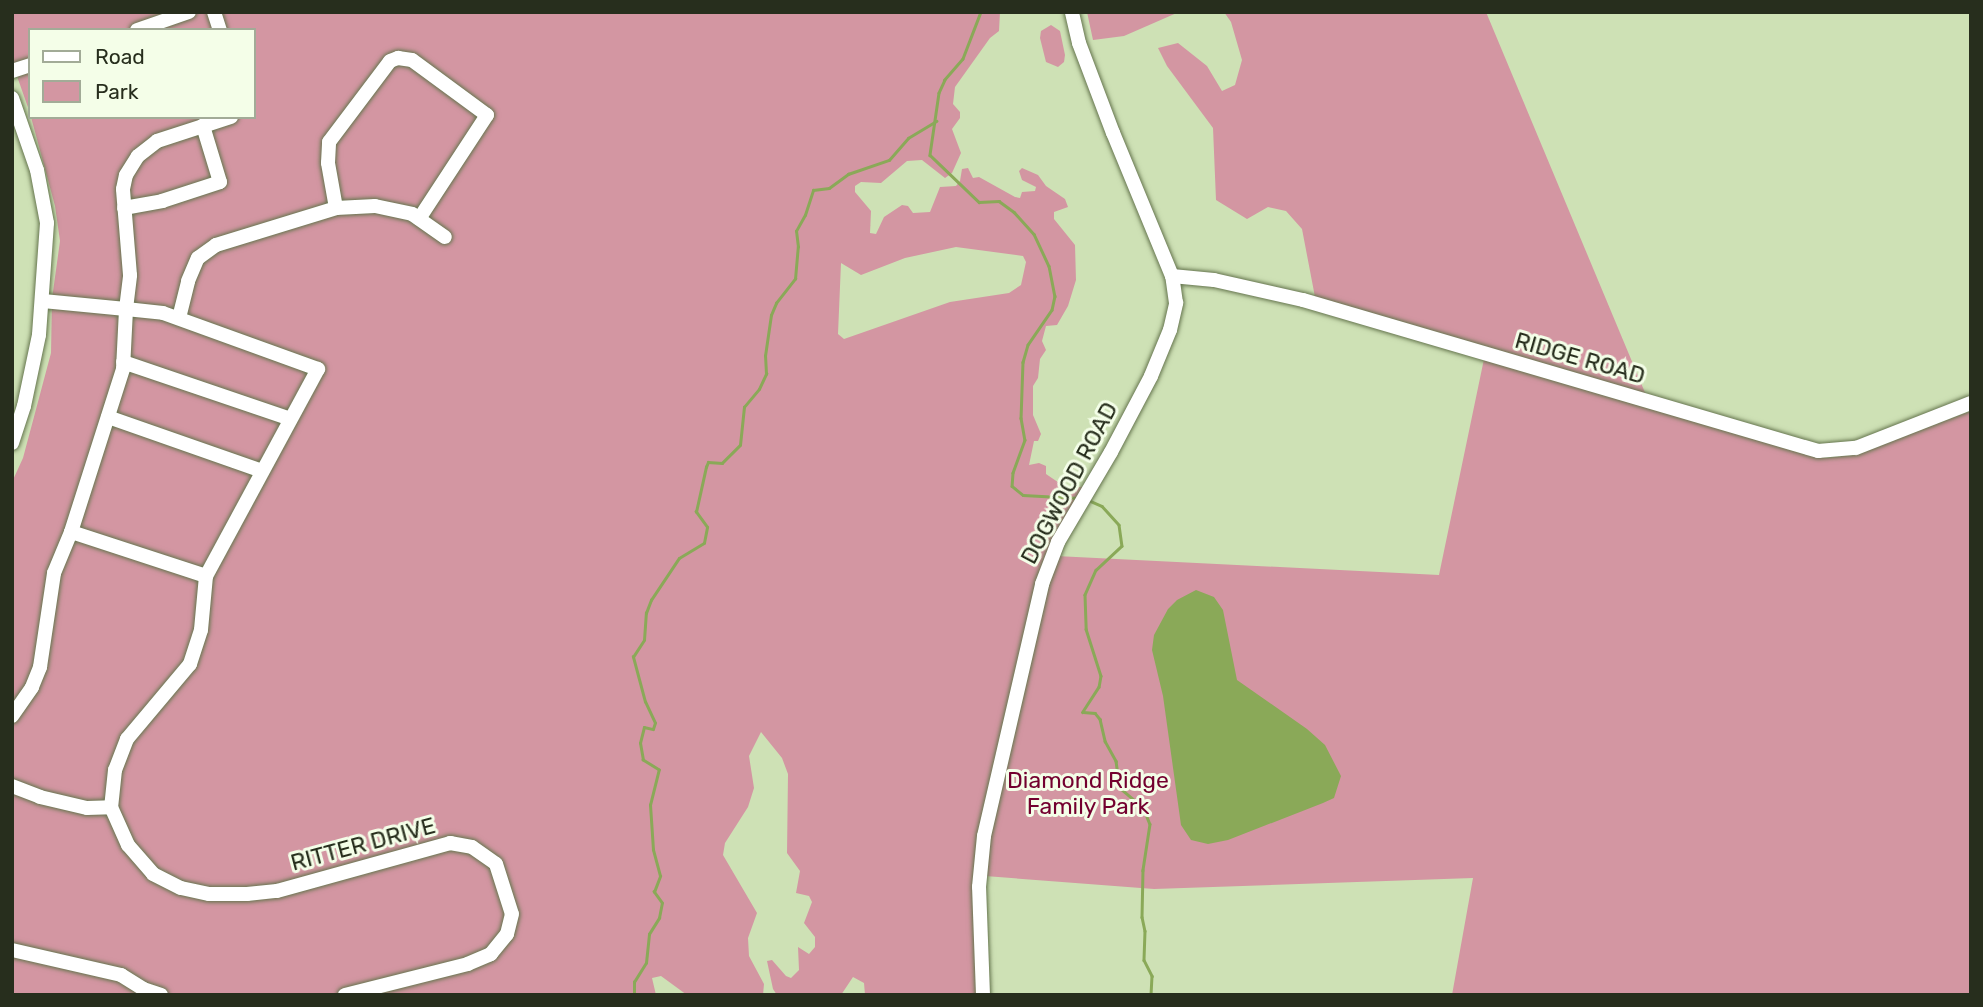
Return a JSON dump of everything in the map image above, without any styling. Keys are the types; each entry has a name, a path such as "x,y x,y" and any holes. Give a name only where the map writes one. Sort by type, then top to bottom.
{"street":[{"path":"143,28 190,12"},
{"name":"DOGWOOD ROAD","path":"983,995 979,887 990,799 1045,576 1058,542 1141,395 1170,330 1176,303 1172,276 1108,121 1079,43 1072,12"},
{"path":"336,208 328,163 329,142 390,61 398,58 412,60 487,116 419,219"},
{"path":"12,98 44,196 47,233 43,301 33,369 12,443"},
{"path":"12,716 32,687 40,667 46,644 47,610 54,573 71,532 123,362 130,275 124,208 126,175 138,156 157,141 225,119"},
{"path":"124,208 162,201 220,182 204,126"},
{"path":"178,318 188,281 198,258 216,245 336,208 375,206 412,214 445,237"},
{"name":"RIDGE ROAD","path":"1172,276 1214,279 1303,300 1818,451 1856,448 1971,403"},
{"path":"12,786 40,797 86,808 111,807 115,770 127,739 190,664 201,630 206,576 317,369 163,313 43,301"},
{"path":"123,362 290,419"},
{"path":"108,417 262,471"},
{"path":"71,532 206,576"},
{"name":"RITTER DRIVE","path":"111,807 128,845 153,874 181,888 209,894 277,891 450,843 472,846 496,864 512,914 507,934 491,954 468,964 345,995"},
{"path":"12,950 121,975 143,989 161,995"}],"green space":[{"path":"16,12 1000,12 999,31 990,38 955,87 953,104 960,112 960,118 952,129 961,153 952,173 945,178 922,160 907,161 881,183 861,182 855,186 855,192 871,211 870,233 876,234 884,217 902,205 908,206 913,213 930,212 940,187 956,186 960,181 962,169 968,168 973,178 979,177 1020,198 1022,192 1035,191 1036,187 1022,180 1019,171 1022,168 1038,175 1046,186 1065,199 1068,207 1054,212 1054,219 1075,245 1076,280 1068,306 1057,325 1046,326 1042,341 1046,350 1040,359 1038,378 1033,386 1033,415 1041,434 1038,441 1034,441 1029,465 1039,463 1046,466 1046,474 1068,489 1086,486 1053,544 985,802 979,995 865,995 864,983 853,977 841,995 777,995 773,989 767,961 772,960 791,978 799,970 798,947 809,954 815,947 815,937 804,923 812,902 809,896 796,893 800,871 787,853 788,774 782,758 761,732 749,756 754,788 748,807 725,843 723,855 757,913 748,938 749,956 764,984 763,995 687,995 661,976 652,978 656,995 12,995 12,482 23,458 51,353 52,299 60,241 55,206 32,119 256,119 256,28 28,28 28,107 12,62 12,14","holes":["956,247 1023,256 1026,262 1021,285 1009,293 950,302 844,339 838,334 841,263 861,275 905,258"]},
{"path":"1087,12 1179,12 1124,36 1093,40"},
{"path":"1224,12 1486,12 1646,395 1315,297 1302,229 1286,211 1268,207 1247,219 1216,200 1213,128 1167,66 1158,48 1178,43 1207,66 1222,91 1235,85 1242,60 1231,22"},
{"path":"1051,25 1060,31 1065,55 1064,62 1058,67 1046,62 1040,38 1041,31"},
{"name":"Diamond Ridge Family Park","path":"1484,359 1826,458 1853,455 1971,411 1971,995 1452,995 1473,878 1154,889 985,876 995,799 1056,556 1439,575"}],"shaded area":[{"path":"1196,590 1214,597 1223,610 1237,680 1307,729 1325,745 1341,776 1334,798 1228,840 1208,844 1191,840 1181,825 1163,696 1152,650 1154,635 1168,609 1177,600"}],"waterway":[{"path":"981,12 963,59 945,80 939,93 930,155 979,202 999,201 1014,212 1034,234 1049,266 1055,296 1052,310 1028,345 1023,362 1021,418 1025,440 1013,473 1012,486 1023,495 1078,498"},
{"path":"634,995 634,982 646,963 649,934 659,918 662,903 654,892 660,876 653,850 650,805 659,770 643,760 640,743 644,727 653,729 655,723 645,702 633,657 644,640 646,613 651,600 679,558 704,543 707,527 696,512 706,467 708,462 722,463 740,445 744,407 759,389 766,374 765,356 771,315 776,303 795,279 798,247 796,231 805,215 813,190 829,188 848,174 889,160 908,138 936,121"},
{"path":"1088,500 1102,506 1119,525 1122,546 1096,570 1085,595 1086,629 1101,676 1099,687 1083,712 1095,713 1100,719 1105,741 1116,761 1120,788 1143,807 1150,824 1143,870 1142,917 1145,931 1144,960 1152,976 1151,995"}]}
